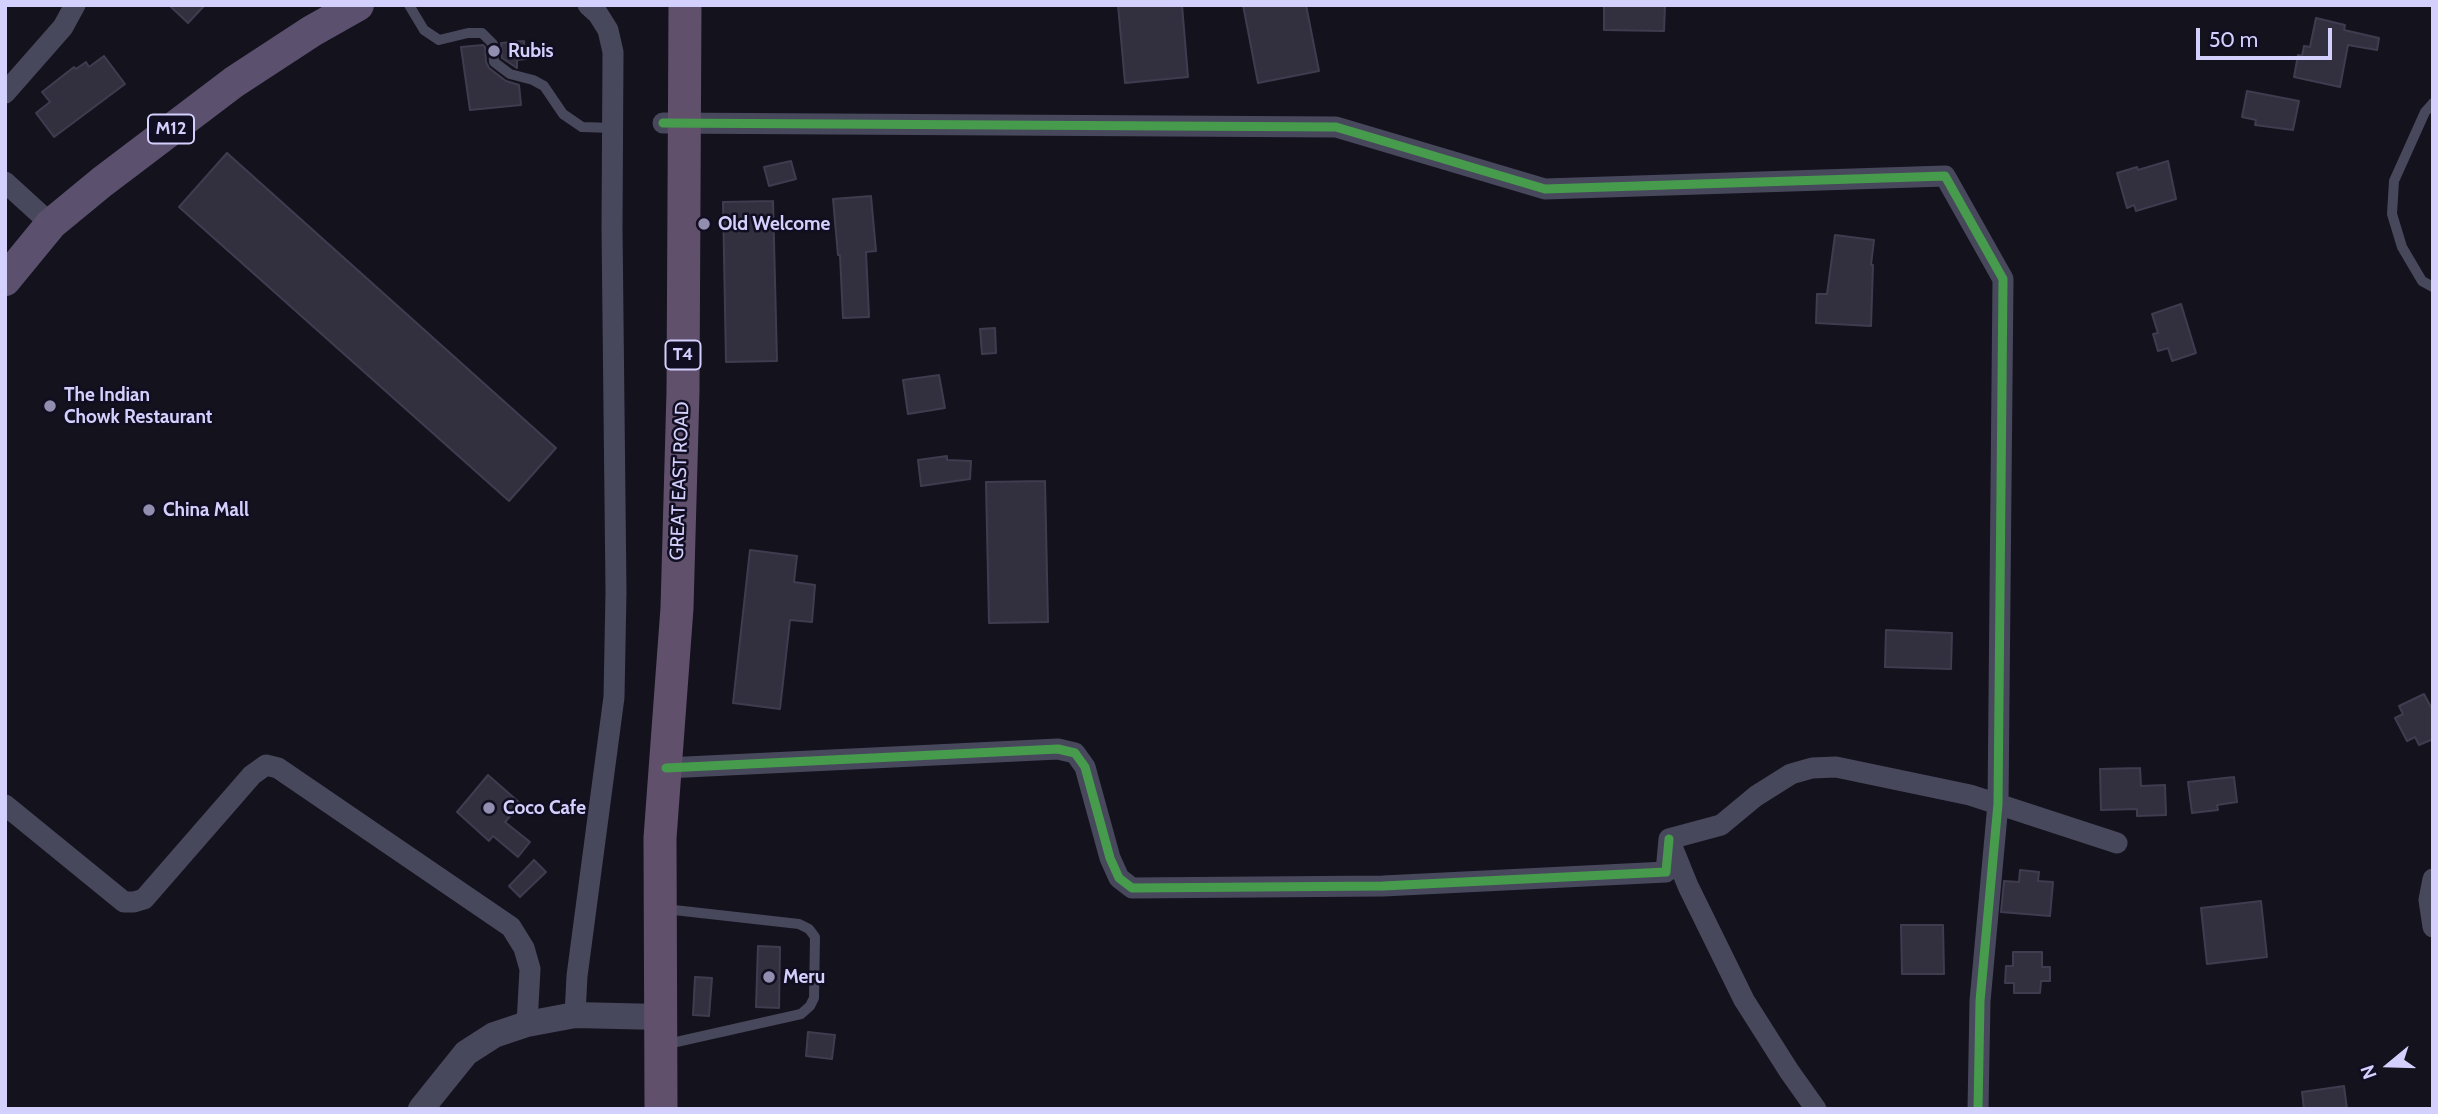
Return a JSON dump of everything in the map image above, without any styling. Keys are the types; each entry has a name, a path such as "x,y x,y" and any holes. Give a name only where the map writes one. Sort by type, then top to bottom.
{"highway":[{"name":"GREAT EAST ROAD","path":"661,1109 660,838 675,657 682,417 673,123 666,5"},
{"name":"GREAT EAST ROAD","path":"673,123 685,5"}],"main road":[{"name":"M12","path":"5,279 51,224 102,182 234,82 312,31 358,5"}],"street":[{"path":"5,93 63,27 75,5"},
{"path":"575,1015 577,976 614,697 616,592 613,52 608,30 598,14 588,5"},
{"path":"673,123 1336,127 1545,190 1945,176 2003,279 1998,804 1980,1001 1978,1109"},
{"path":"5,182 51,224"},
{"path":"666,768 1058,748 1075,753 1085,767 1110,858 1119,878 1132,888 1383,886 1666,872 1669,839"},
{"path":"5,805 124,902 134,902 144,899 252,775 266,765 278,768 511,927 524,948 530,969 527,1024"},
{"path":"1669,839 1721,825 1756,796 1791,774 1811,768 1836,767 1970,795 2117,843"},
{"path":"1669,839 1688,886 1744,1000 1816,1109"},
{"path":"2433,879 2429,900 2433,927"},
{"path":"421,1109 466,1053 494,1035 527,1024 575,1015 660,1031"}],"lane":[{"path":"409,5 424,30 439,40 468,33 482,33 493,44 494,62 510,74 544,86 564,114 582,127 613,128"},
{"path":"2433,103 2425,112 2393,181 2392,214 2402,247 2422,281 2433,288"},
{"path":"660,1031 801,1014 814,998 815,937 809,929 799,924 662,908"}],"building":[{"path":"169,5 205,5 188,23"},
{"path":"1118,5 1182,5 1188,77 1125,83"},
{"path":"1243,5 1306,5 1319,71 1258,83"},
{"path":"1604,5 1665,5 1664,31 1604,30"},
{"path":"2316,18 2345,25 2344,30 2379,38 2377,50 2348,45 2340,87 2294,77 2298,55 2302,56 2304,46 2310,47"},
{"path":"524,41 526,59 517,60 517,68 502,58 501,43"},
{"path":"483,45 489,68 506,81 519,85 521,105 470,110 461,47"},
{"path":"104,56 125,84 54,137 36,113 50,102 42,92 74,67 76,69 86,62 89,67"},
{"path":"2247,91 2299,101 2293,130 2255,125 2256,120 2242,117"},
{"path":"227,153 556,448 509,501 179,207"},
{"path":"791,161 796,179 769,186 764,167"},
{"path":"2168,161 2176,199 2136,211 2134,205 2127,208 2117,173"},
{"path":"871,196 876,251 866,252 869,317 843,318 840,255 833,199"},
{"path":"773,201 777,361 726,362 723,202"},
{"path":"1835,235 1874,240 1871,265 1871,326 1816,323 1817,294 1827,294"},
{"path":"2181,304 2196,353 2172,361 2168,348 2158,351 2153,334 2158,333 2152,314"},
{"path":"995,328 996,353 982,354 980,329"},
{"path":"939,375 945,408 908,414 903,380"},
{"path":"947,456 947,460 971,461 970,479 921,486 918,460"},
{"path":"1045,481 1048,622 989,623 986,482"},
{"path":"750,550 797,556 794,582 815,585 812,622 790,620 780,709 733,703"},
{"path":"1886,630 1952,633 1951,669 1885,667"},
{"path":"2424,694 2433,711 2433,739 2419,745 2415,737 2407,741 2395,718 2403,714 2399,706"},
{"path":"2140,768 2141,786 2165,785 2166,815 2137,816 2137,809 2101,810 2100,769"},
{"name":"Coco Cafe","path":"488,775 521,804 505,822 530,842 518,857 493,836 489,841 457,812"},
{"path":"2234,777 2237,802 2217,805 2218,810 2192,813 2188,782"},
{"path":"534,860 546,872 520,897 509,886"},
{"path":"2020,870 2039,872 2038,881 2053,882 2050,916 2001,912 2004,881 2019,882"},
{"path":"2261,901 2267,957 2207,964 2201,908"},
{"path":"1901,925 1943,925 1944,974 1902,974"},
{"path":"758,946 780,947 779,1008 756,1007"},
{"path":"2013,952 2042,952 2042,967 2050,967 2050,981 2041,981 2040,993 2014,993 2014,983 2005,983 2006,966 2013,966"},
{"path":"695,977 712,978 709,1016 693,1015"},
{"path":"808,1032 835,1035 832,1059 806,1056"},
{"path":"2344,1086 2347,1109 2304,1109 2302,1092"}],"cycle path":[{"path":"663,123 1336,127 1545,189 1945,176 2003,279 1998,804 1980,1001 1978,1109"},
{"path":"666,768 1058,749 1075,753 1085,767 1110,858 1119,878 1132,888 1383,886 1666,872 1669,839"}],"place":[{"name":"Rubis","path":"494,51"},
{"name":"Old Welcome","path":"704,224"},
{"name":"The Indian Chowk Restaurant","path":"50,406"},
{"name":"China Mall","path":"149,510"},
{"name":"Coco Cafe","path":"489,808"},
{"name":"Meru","path":"769,977"}]}
